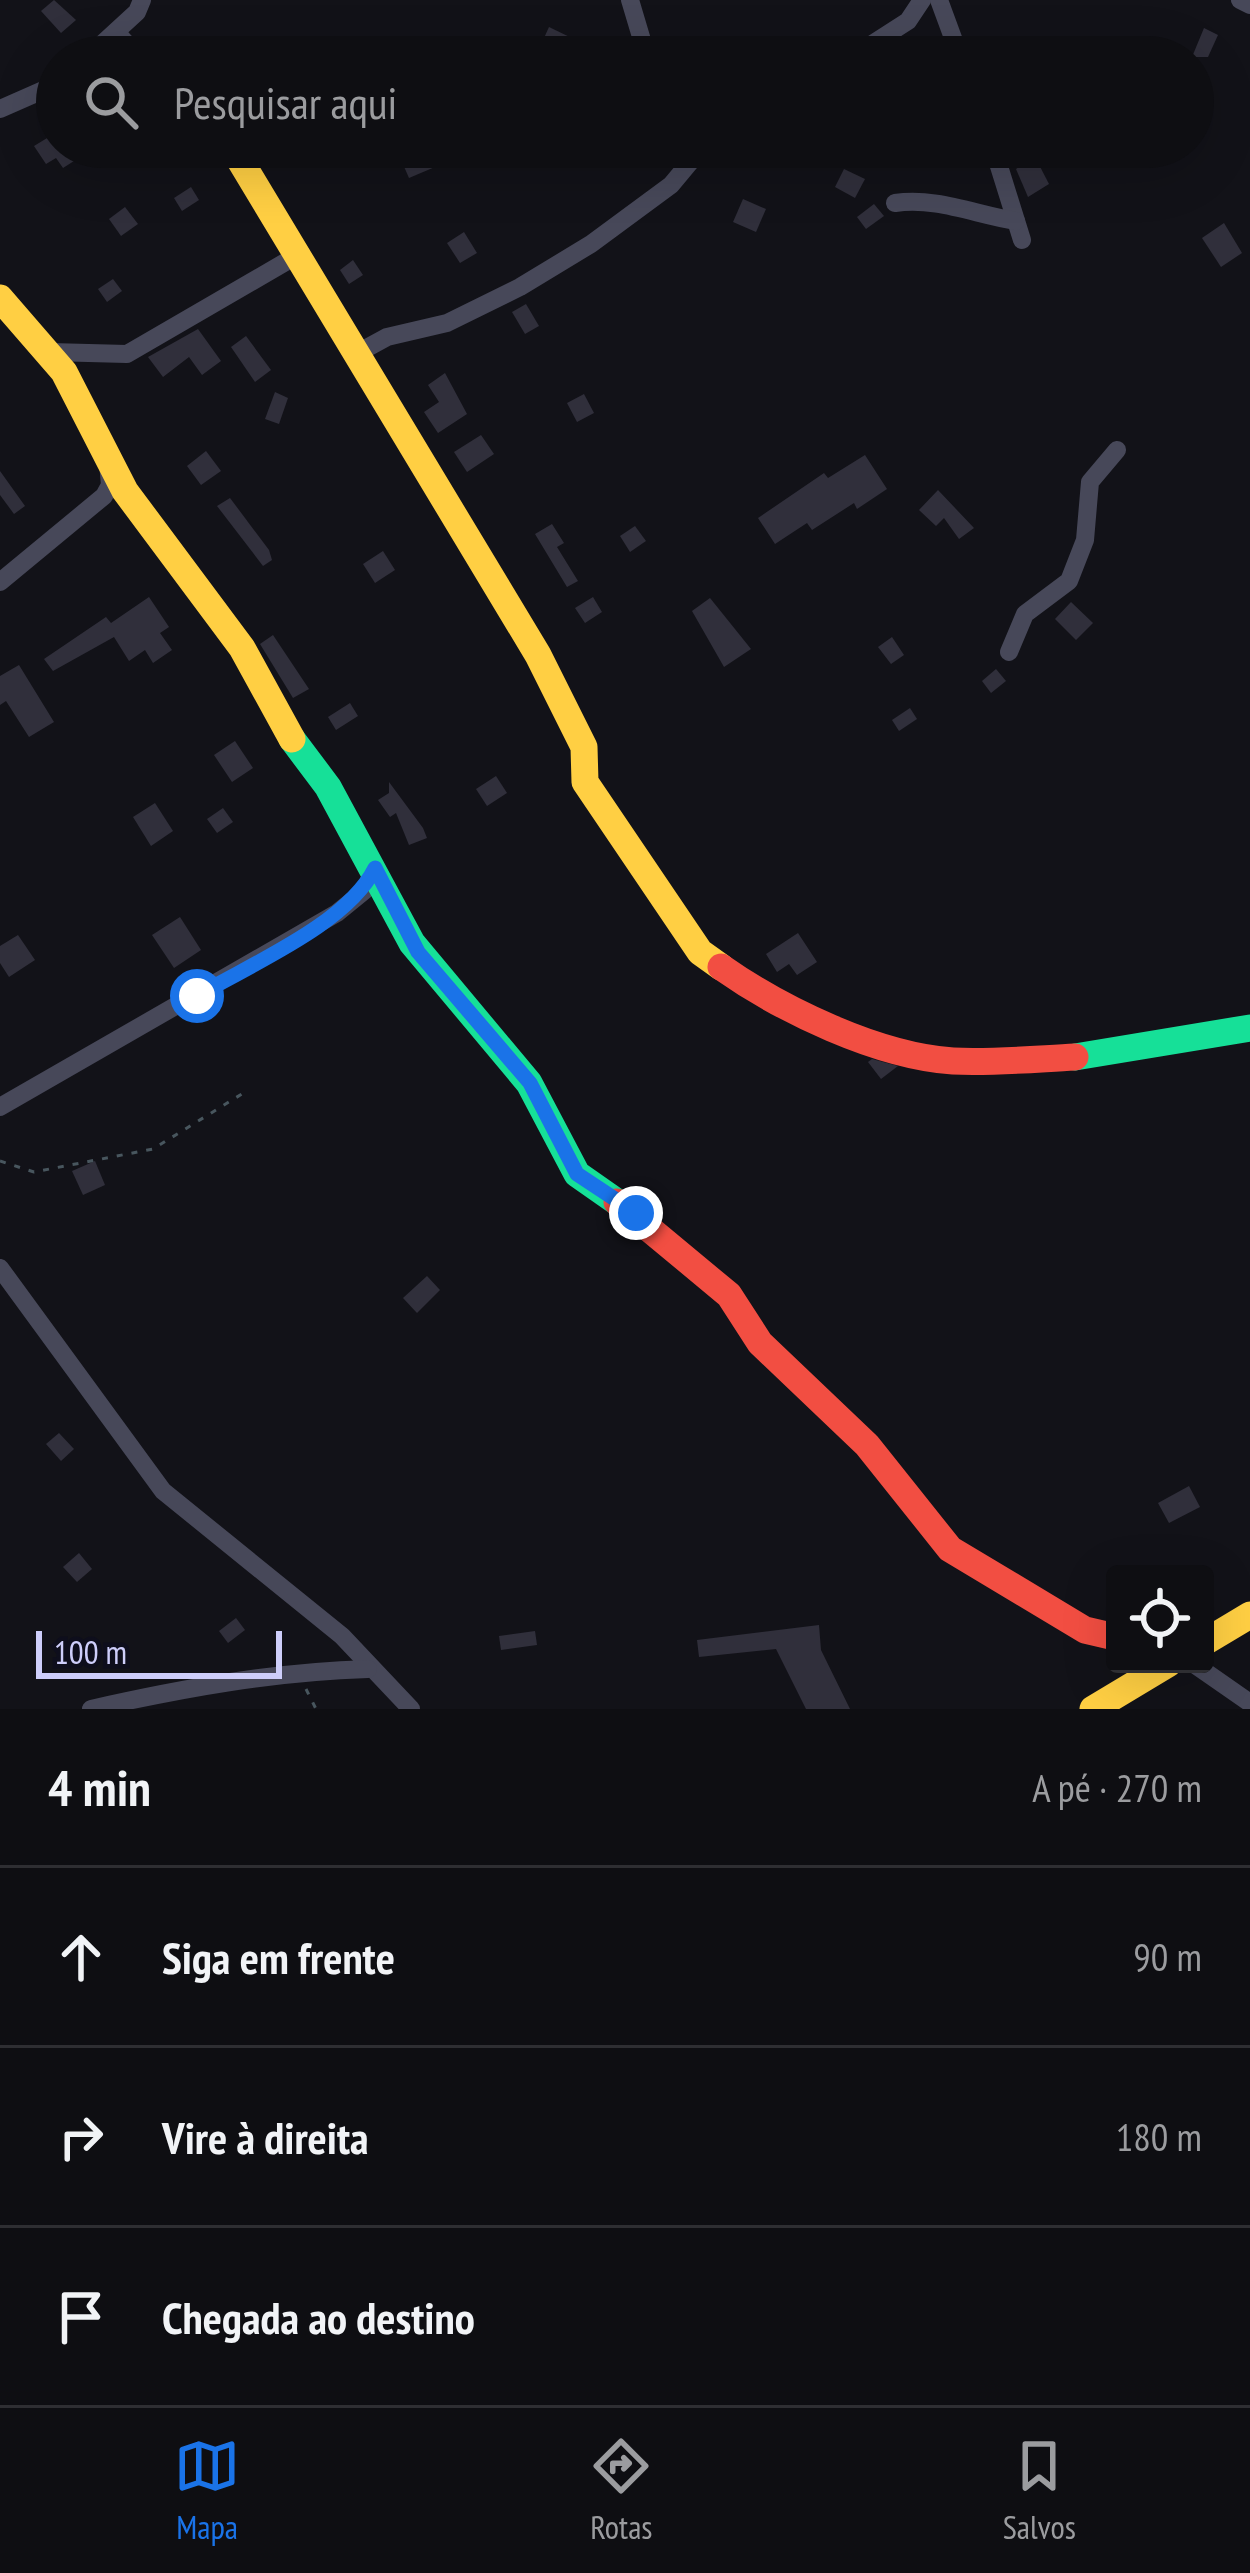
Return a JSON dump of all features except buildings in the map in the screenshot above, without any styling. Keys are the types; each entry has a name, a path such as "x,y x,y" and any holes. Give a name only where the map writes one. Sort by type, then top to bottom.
{"street":[{"path":"112,36 142,0"},
{"path":"630,0 641,36"},
{"path":"885,36 908,21 922,0"},
{"path":"939,0 952,36"},
{"path":"1240,0 1250,5"},
{"path":"116,32 120,36"},
{"path":"0,109 36,93"},
{"path":"246,168 301,253 355,355 538,655 584,747 585,782 627,851 700,952 776,1007 844,1033 950,1061 1074,1057 1250,1028"},
{"path":"355,355 387,337 447,323 520,287 591,244 671,185 679,168"},
{"path":"999,168 1022,240"},
{"path":"895,203 932,200 950,210 1016,220"},
{"path":"50,352 127,354 301,253"},
{"path":"0,298 50,352 108,461 242,648 284,728 328,787 418,952 530,1083 577,1174 653,1227 729,1295 760,1343 806,1393 866,1444 950,1549 1085,1630 1106,1634"},
{"path":"1010,652 1022,618 1069,581 1085,540 1090,482 1118,449"},
{"path":"0,582 104,496 110,485 108,461"},
{"path":"0,1107 337,913 364,891 375,868"},
{"path":"0,1268 163,1491 343,1636 368,1669 411,1709"},
{"path":"1214,1643 1250,1615"},
{"path":"1214,1661 1250,1703"},
{"path":"91,1709 148,1700 195,1684 368,1669"},
{"path":"1093,1709 1153,1673"}],"path":[{"path":"0,1161 34,1172 152,1149 245,1092"}],"traffic: fast":[{"path":"292,739 328,787 412,943 529,1083 577,1174 617,1202"},
{"path":"1075,1057 1250,1028"}],"traffic: slow":[{"path":"245,168 538,655 584,747 585,782 700,952 721,967"},
{"path":"0,298 64,372 125,491 242,648 292,739"},
{"path":"1214,1637 1250,1615"},
{"path":"1093,1709 1153,1673"}],"traffic: jam":[{"path":"721,967 801,1014 894,1050 953,1061 1075,1057"},
{"path":"617,1202 729,1295 760,1343 867,1445 950,1549 1085,1630 1106,1635"}],"route":[{"path":"197,996 337,913 364,891 375,868 418,952 530,1083 577,1174 636,1213"}]}
